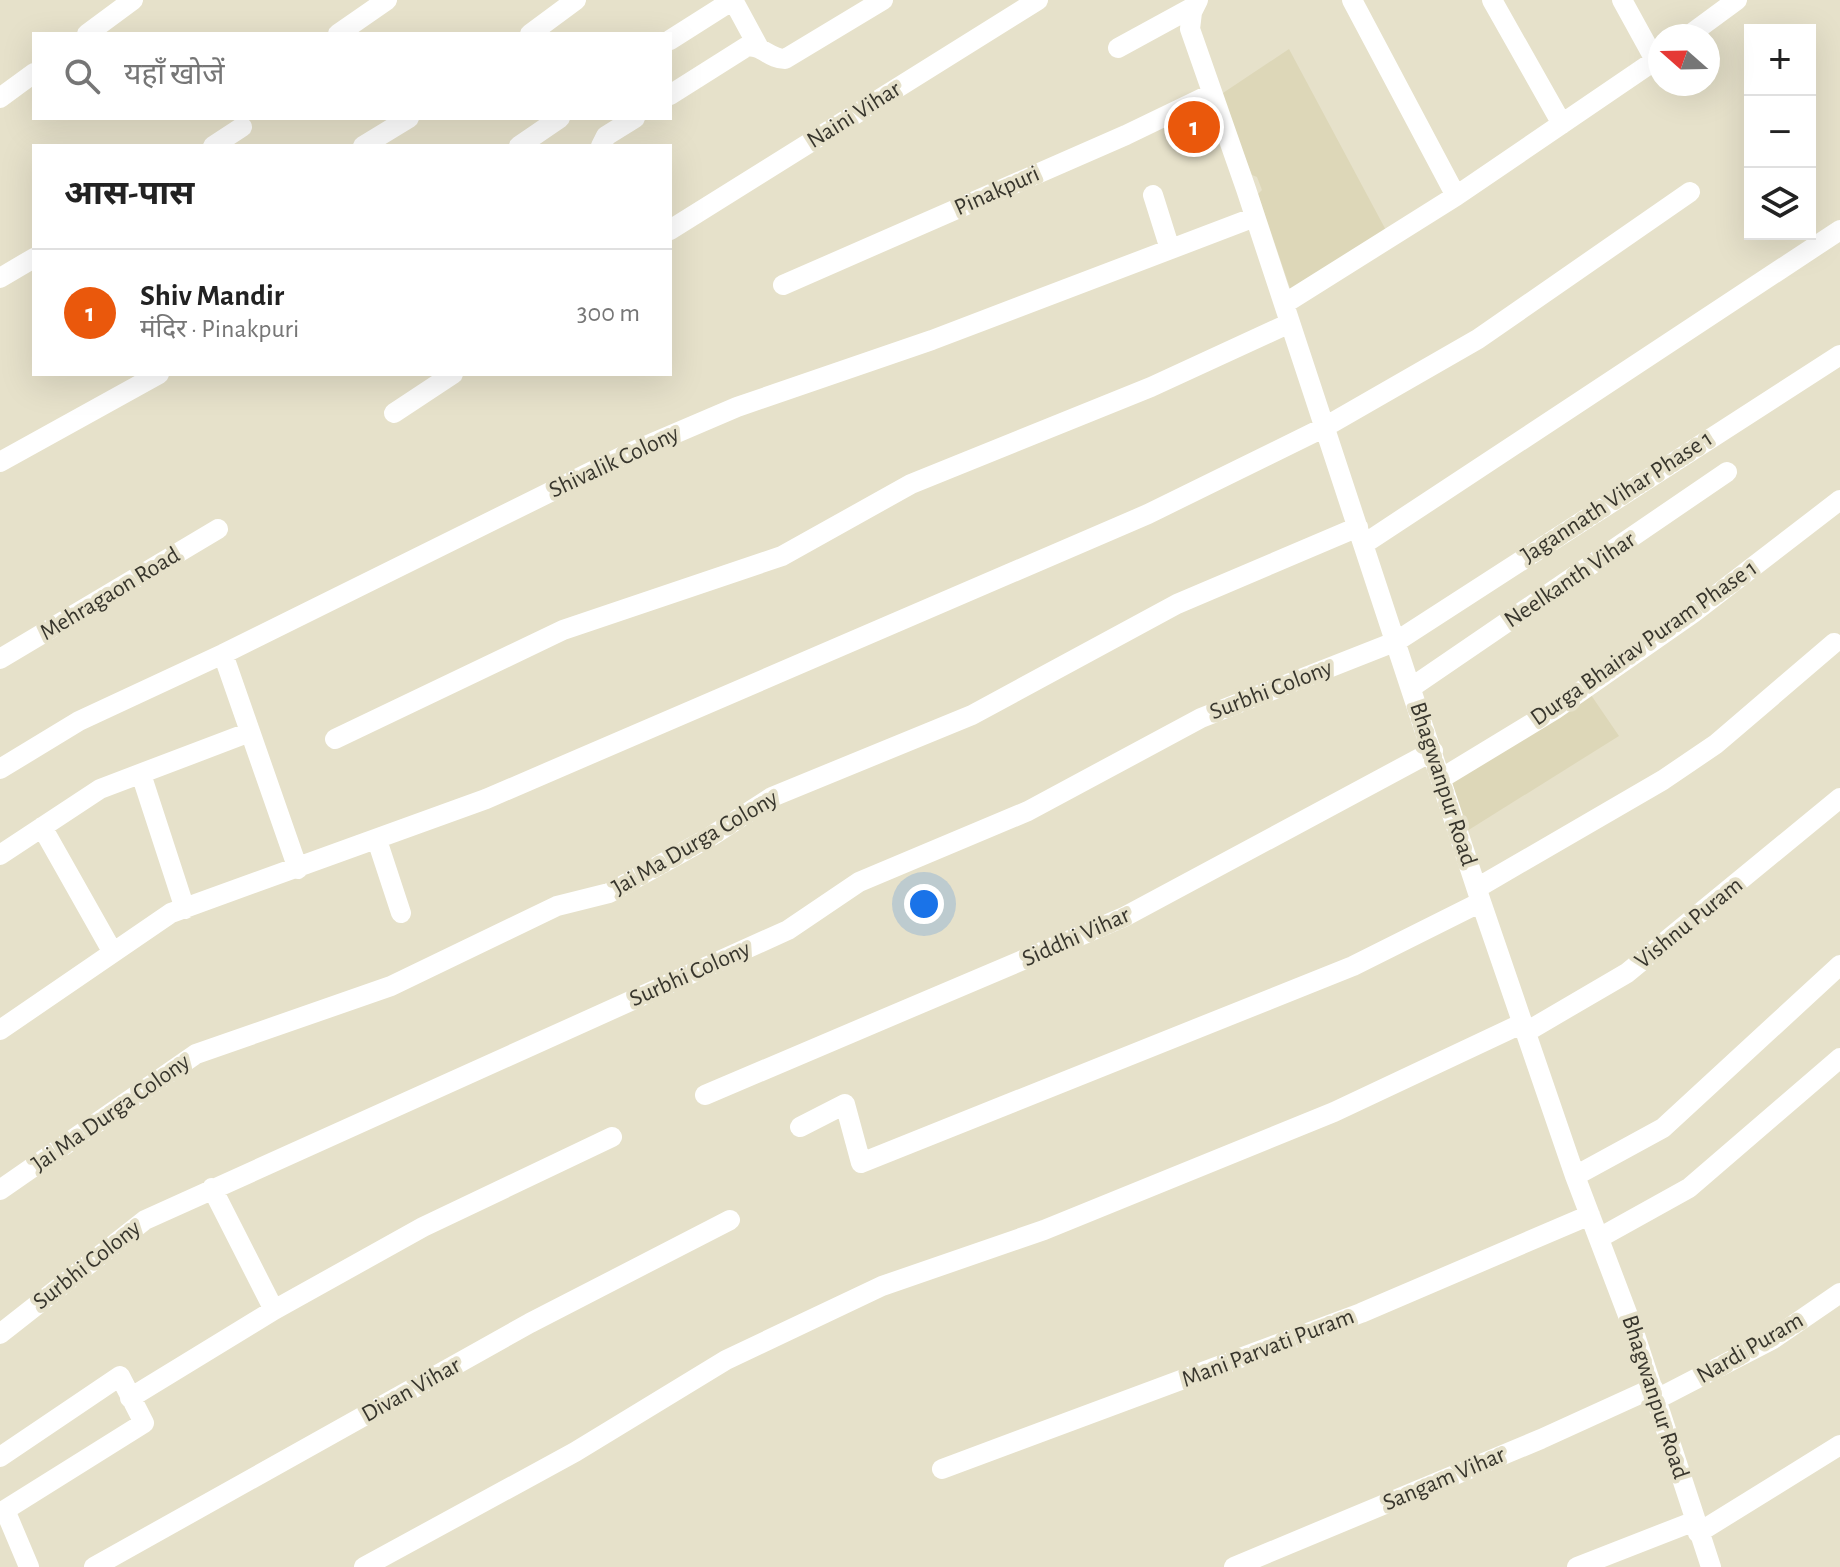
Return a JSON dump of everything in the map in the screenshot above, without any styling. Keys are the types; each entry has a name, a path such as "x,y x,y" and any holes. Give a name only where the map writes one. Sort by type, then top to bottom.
{"street":[{"path":"90,32 133,0"},
{"path":"341,32 387,0"},
{"path":"533,32 576,0"},
{"path":"672,39 733,0 759,48"},
{"path":"672,94 746,47 759,48 776,59 785,59 883,0"},
{"name":"Naini Vihar","path":"672,229 1038,0"},
{"path":"1352,0 1456,196"},
{"path":"1492,0 1562,124"},
{"path":"1622,0 1648,43"},
{"path":"1704,24 1737,0"},
{"path":"1118,48 1197,3"},
{"name":"Bhagwanpur Road","path":"1197,3 1190,29 1211,94 1397,641 1479,895 1575,1176 1655,1393 1711,1567"},
{"path":"335,739 563,630 782,556 911,484 1151,387 1287,313 1648,66"},
{"path":"0,98 32,74"},
{"name":"Pinakpuri","path":"783,285 1126,135 1211,94"},
{"path":"366,144 406,120"},
{"path":"522,144 557,120"},
{"path":"602,144 606,136 632,120"},
{"path":"215,144 240,123 251,144"},
{"path":"0,1030 150,925 185,909 486,799 1121,526 1323,428 1478,339 1690,192"},
{"path":"1153,195 1170,249"},
{"name":"Shivalik Colony","path":"0,769 79,721 223,654 627,454 737,407 932,340 1255,217"},
{"name":"Jai Ma Durga Colony","path":"0,1190 196,1054 391,986 557,906 609,893 710,837 772,797 972,715 1177,604 1361,536 1840,230"},
{"path":"0,278 32,259"},
{"name":"Jagannath Vihar Phase 1","path":"1397,641 1840,355"},
{"path":"0,462 155,376"},
{"path":"394,413 450,376"},
{"name":"Neelkanth Vihar","path":"1412,687 1727,472"},
{"name":"Durga Bhairav Puram Phase 1","path":"1442,778 1554,710 1693,613 1840,500"},
{"name":"Mehragaon Road","path":"0,659 218,529"},
{"name":"Surbhi Colony","path":"0,1334 118,1237 145,1220 788,930 859,882 1028,811 1201,718 1397,641"},
{"path":"800,1127 845,1104 861,1163 1353,966 1479,895 1663,780 1716,744 1834,643"},
{"path":"223,654 298,869"},
{"path":"0,855 83,798 250,732"},
{"name":"Siddhi Vihar","path":"705,1095 1124,917 1433,751"},
{"path":"141,774 185,909"},
{"name":"Vishnu Puram","path":"364,1567 575,1452 726,1360 868,1293 1044,1230 1319,1118 1525,1028 1627,973 1840,798"},
{"path":"42,827 112,951"},
{"path":"377,840 401,913"},
{"path":"1575,1176 1663,1128 1840,965"},
{"path":"1599,1238 1689,1188 1840,1058"},
{"path":"130,1398 274,1310 423,1227 612,1137"},
{"path":"212,1188 274,1310"},
{"name":"Mani Parvati Puram","path":"942,1469 1361,1313 1590,1215"},
{"name":"Divan Vihar","path":"94,1567 530,1323 730,1220"},
{"name":"Nardi Puram","path":"1655,1393 1773,1339 1840,1293"},
{"path":"0,1457 120,1376 144,1423 5,1510 29,1567"},
{"name":"Sangam Vihar","path":"1234,1567 1655,1393"},
{"path":"1577,1567 1697,1527 1840,1445"}],"shaded area":[{"path":"1289,49 1388,234 1292,294 1258,194 1262,190 1257,177 1252,175 1220,95"},
{"path":"1591,695 1619,736 1467,831 1451,783"}],"place":[{"name":"Shiv Mandir","path":"1194,127"}]}
